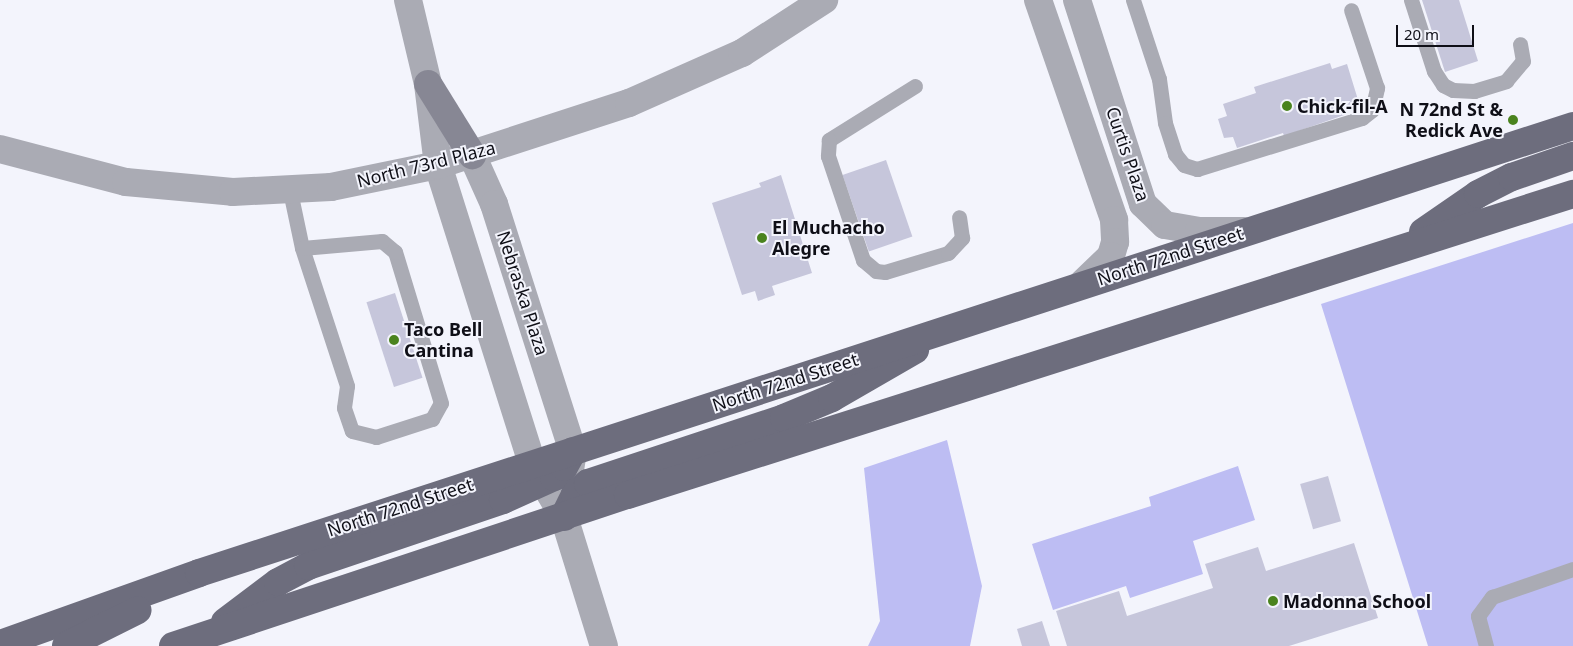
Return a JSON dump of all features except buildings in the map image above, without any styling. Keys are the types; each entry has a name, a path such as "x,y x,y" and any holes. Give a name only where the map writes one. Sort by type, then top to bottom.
{"main road":[{"name":"North 72nd Street","path":"0,644 199,573 538,473 573,450 1573,126"},
{"path":"1385,254 1450,216 1478,194 1512,177 1573,156"},
{"path":"173,646 564,517 1573,194"},
{"path":"564,517 575,494 588,483 784,418 824,401 964,323"},
{"path":"202,636 278,582 308,566 503,500 538,473"},
{"path":"66,646 108,626 199,573"}],"street":[{"name":"Nebraska Plaza","path":"408,0 428,84 438,165 538,473 564,517 604,646"},
{"name":"North 73rd Plaza","path":"0,149 126,182 234,192 290,191 331,187 438,165 472,155 671,86 742,53 824,0"},
{"name":"Curtis Plaza","path":"1038,0 1114,220 1115,242 1110,256 1081,285"},
{"name":"Curtis Plaza","path":"1077,0 1143,204 1164,225 1178,228 1245,232"},
{"name":"Nebraska Plaza","path":"428,84 472,155 494,204 573,450 564,517"}],"lane":[{"path":"1133,0 1159,79 1165,123 1175,154 1184,165 1197,169 1207,168 1362,118 1372,110 1377,88 1351,10"},
{"path":"1411,0 1434,71 1443,85 1453,90 1474,91 1506,81 1522,60 1520,44"},
{"path":"915,86 829,140 828,156 863,260 876,271 885,272 948,253 962,238 959,217"},
{"path":"290,191 302,248 347,386 344,408 352,431 376,437 432,418 441,403 395,252 382,240 302,248"},
{"path":"1486,646 1478,616 1492,596 1573,569"}],"shaded area":[{"path":"1573,223 1573,646 1428,646 1321,304"},
{"path":"947,440 982,586 970,646 868,646 880,621 864,468"},
{"path":"1238,466 1255,520 1193,541 1203,574 1130,598 1126,586 1053,610 1032,544 1151,506 1149,497"}],"place":[{"name":"Chick-fil-A","path":"1287,106"},
{"name":"N 72nd St & Redick Ave","path":"1513,120"},
{"name":"El Muchacho Alegre","path":"762,238"},
{"name":"Taco Bell Cantina","path":"394,340"},
{"name":"Madonna School","path":"1273,601"}]}
